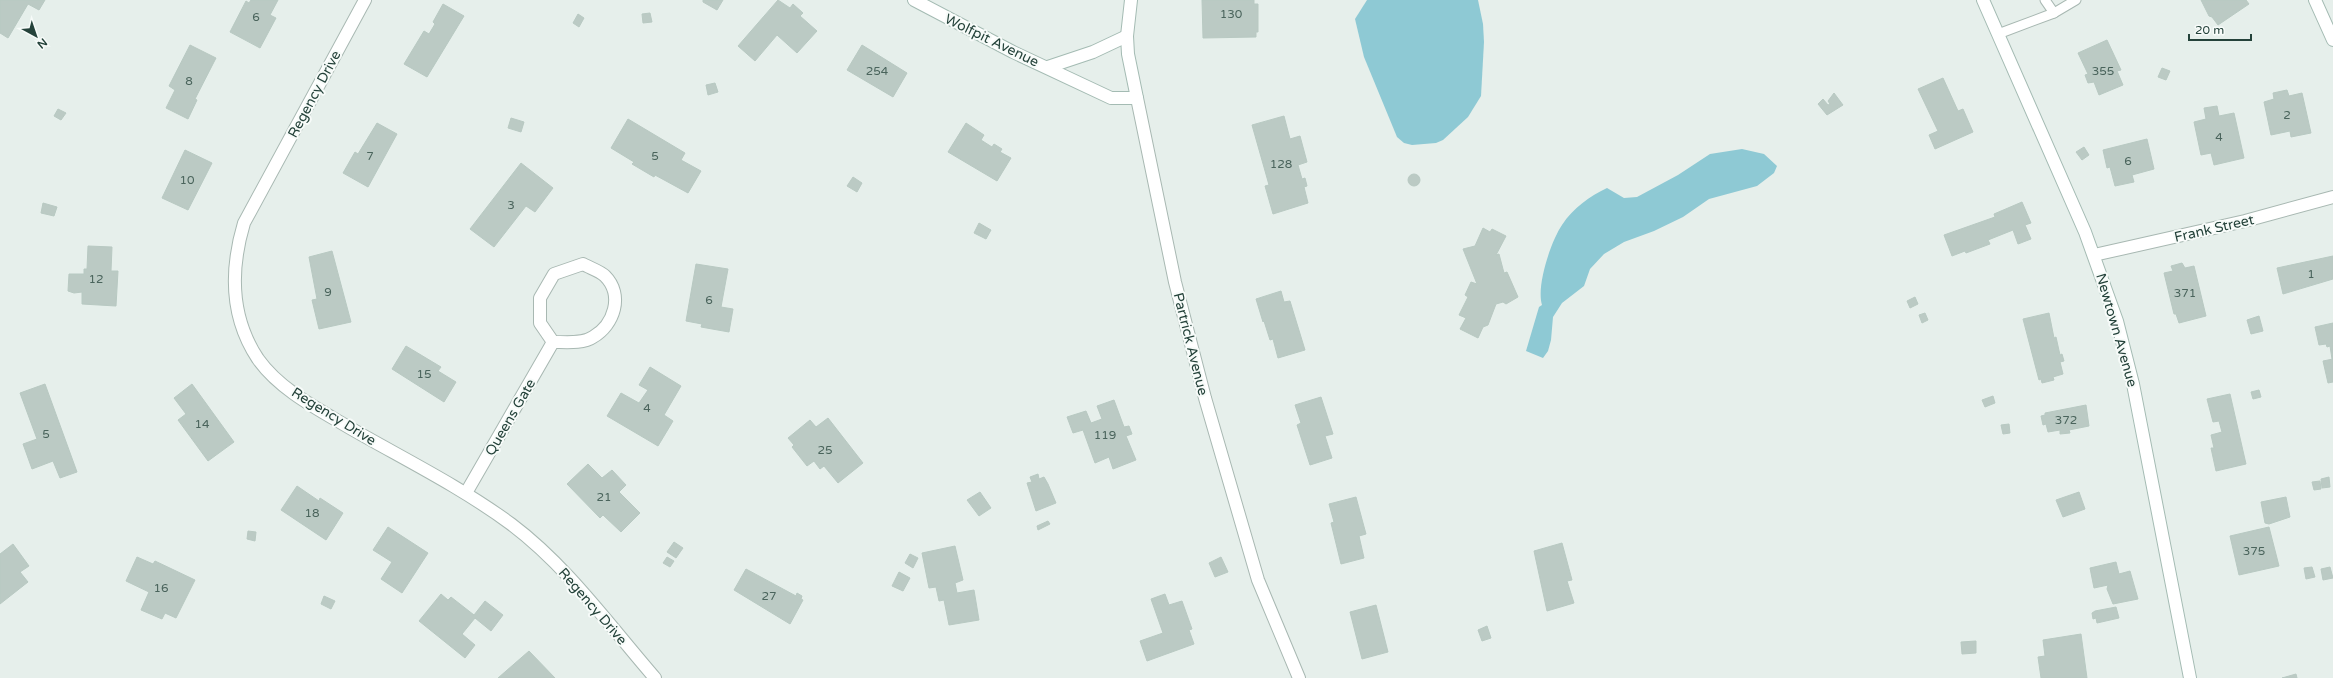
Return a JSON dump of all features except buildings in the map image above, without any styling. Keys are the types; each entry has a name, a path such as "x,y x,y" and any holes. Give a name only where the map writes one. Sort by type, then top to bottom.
{"street":[{"name":"Regency Drive","path":"365,0 244,223 234,260 234,292 249,343 259,360 278,380 304,401 466,493 525,535 548,556 655,678"},
{"name":"Wolfpit Avenue","path":"914,0 1013,52 1048,67 1111,98 1137,98"},
{"name":"Partrick Avenue","path":"1131,0 1127,36 1128,54 1175,282 1205,398 1258,580 1299,678"},
{"name":"Newtown Avenue","path":"1983,0 2094,255 2126,352 2190,678"},
{"path":"2315,0 2333,40"},
{"name":"Wolfpit Avenue","path":"1048,67 1093,52 1127,36"},
{"name":"Frank Street","path":"2094,255 2245,221 2333,197"},
{"path":"583,264 606,276 617,298 612,318 593,338 576,342 553,342 540,323 540,298 554,274 583,264"},
{"name":"Queens Gate","path":"466,493 553,342"}],"lane":[{"path":"2045,0 2054,12"},
{"path":"1998,34 2054,12 2076,0"}],"water":[{"path":"1367,0 1478,0 1483,24 1484,42 1481,96 1468,117 1443,140 1436,143 1412,145 1404,143 1397,137 1364,57 1355,19"},
{"path":"1742,149 1764,154 1777,166 1774,173 1757,186 1709,199 1683,217 1654,231 1624,242 1604,254 1590,269 1584,286 1562,303 1553,317 1551,340 1548,351 1543,358 1526,351 1539,307 1542,305 1541,287 1549,252 1558,232 1571,213 1588,199 1607,188 1624,198 1637,197 1678,175 1710,154"}]}
